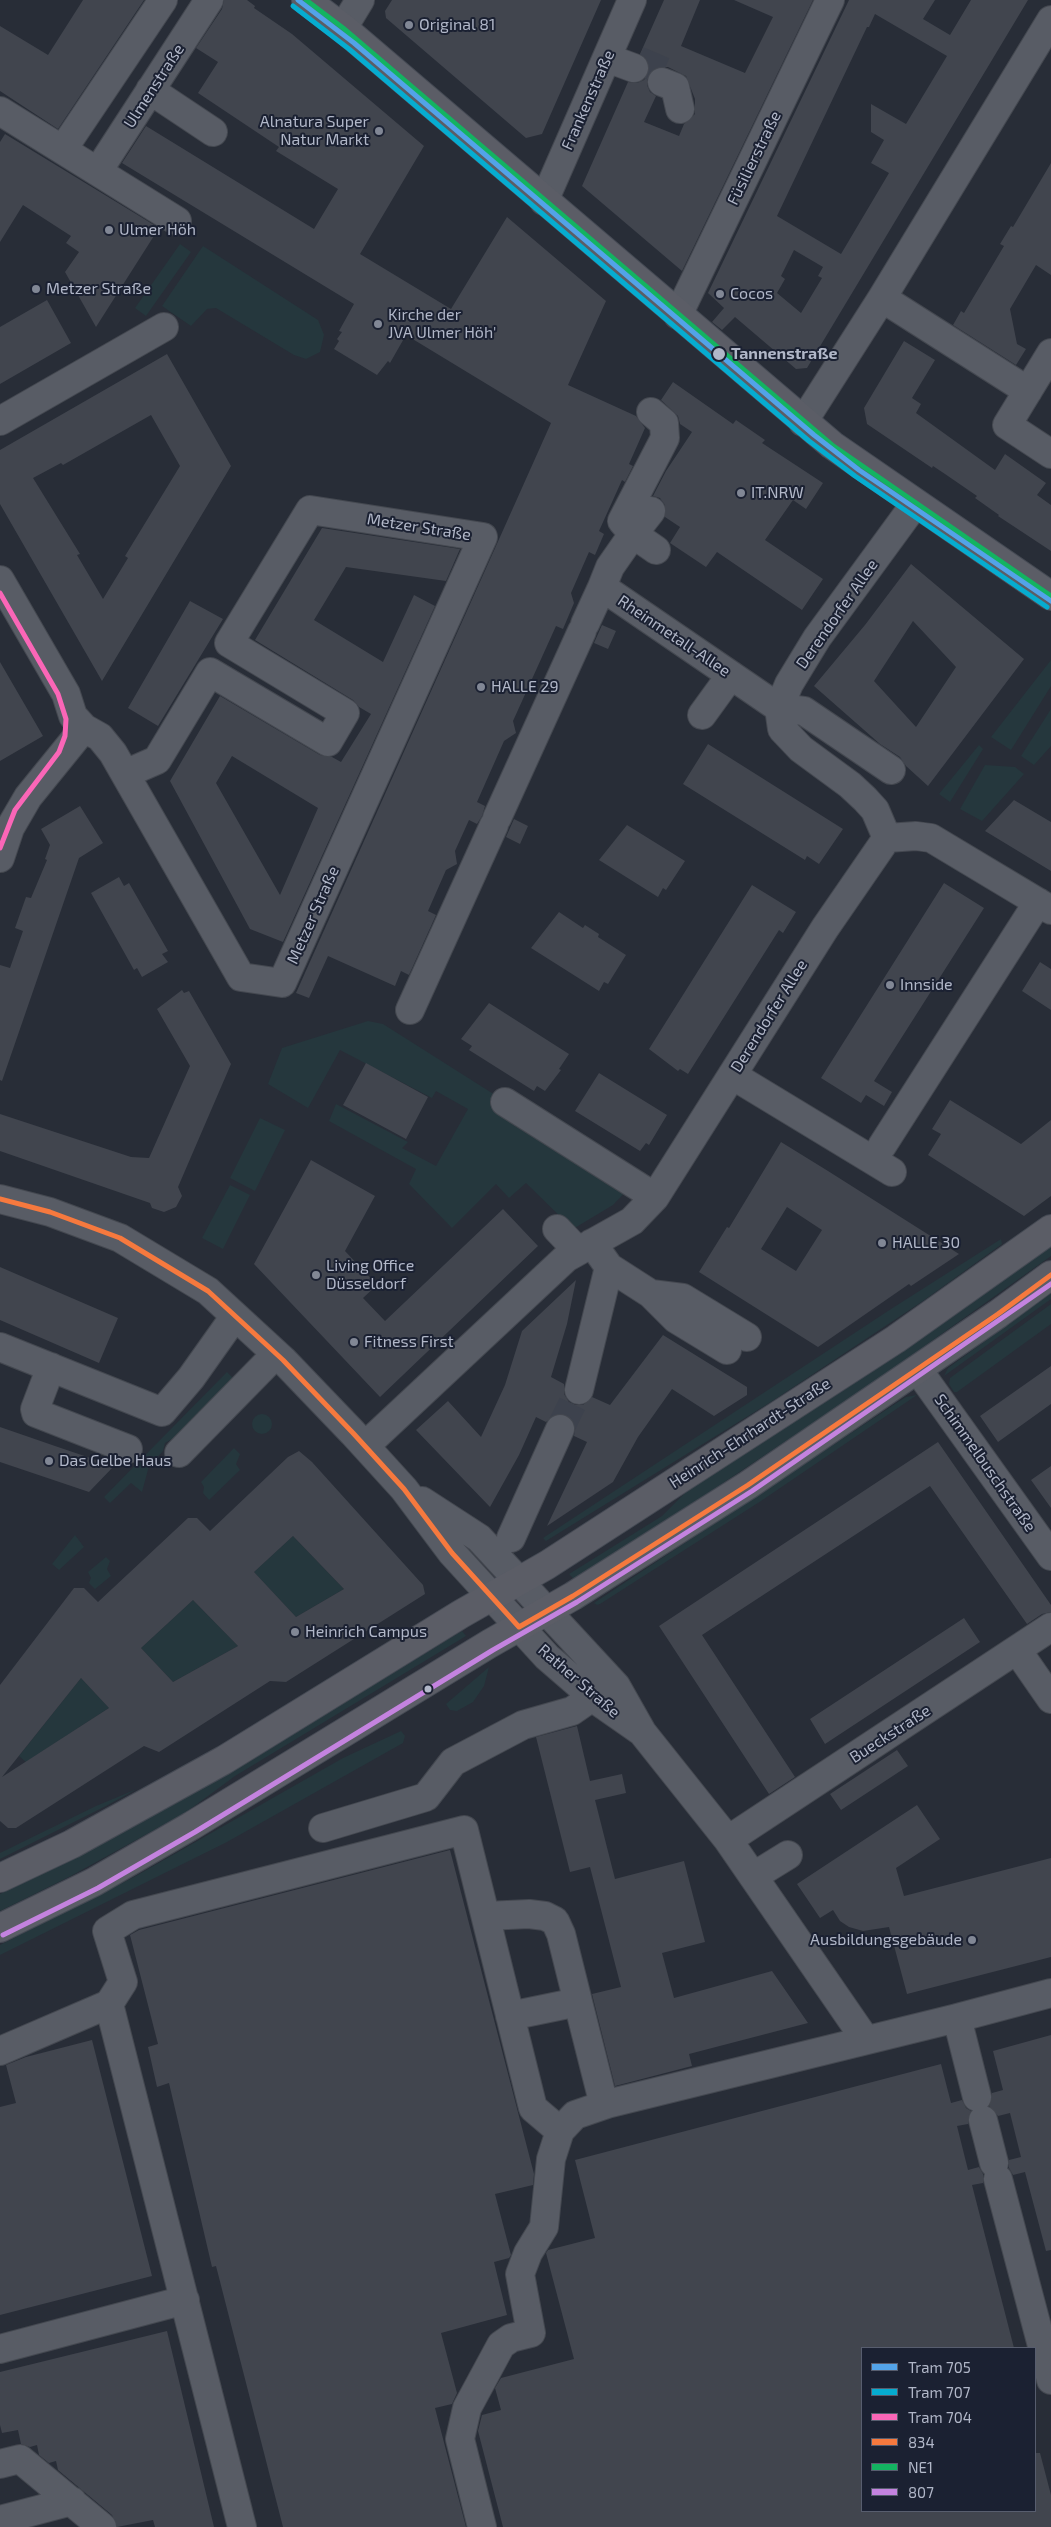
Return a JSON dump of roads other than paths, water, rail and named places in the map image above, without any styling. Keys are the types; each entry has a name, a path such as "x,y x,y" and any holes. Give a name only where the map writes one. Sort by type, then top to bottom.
{"main road":[{"path":"306,0 343,28 803,422 915,504 1051,596"},
{"name":"Heinrich-Ehrhardt-Straße","path":"0,1878 72,1844 224,1760 519,1581 896,1339 1051,1229"},
{"path":"0,1928 94,1882 192,1826 546,1612 748,1485 918,1370 1051,1275"}],"street":[{"path":"64,149 162,0"},
{"name":"Ulmenstraße","path":"98,171 210,0"},
{"path":"343,28 360,0"},
{"name":"Frankenstraße","path":"544,201 632,0"},
{"name":"Füsilierstraße","path":"678,315 830,0"},
{"path":"803,422 882,298 1051,20"},
{"path":"609,53 636,64"},
{"path":"680,109 675,87 664,77 692,84"},
{"path":"150,90 213,132"},
{"path":"0,111 64,149 177,221"},
{"path":"882,298 1028,390"},
{"path":"0,421 164,327"},
{"path":"1051,353 1007,425 1051,454"},
{"path":"651,412 664,423 665,438 622,521 633,534 656,550"},
{"name":"Derendorfer Allee","path":"779,708 789,684 818,638 915,504"},
{"name":"Metzer Straße","path":"0,580 66,694 73,716 84,728 100,736 107,743 242,977 282,983 483,537 310,510 229,643 345,713 328,742 210,672 157,760 125,774"},
{"path":"602,587 610,566 651,511"},
{"name":"Rheinmetall-Allee","path":"410,1010 602,587 779,708"},
{"path":"702,715 731,675"},
{"path":"882,1146 1044,906 931,838 916,836 887,838 875,810 865,799 850,785 802,749 782,729 779,708 804,712 891,770"},
{"path":"0,858 10,828 28,797 84,728"},
{"name":"Derendorfer Allee","path":"365,1446 566,1258 632,1221 655,1197 825,928 887,838"},
{"path":"732,1075 892,1172"},
{"path":"506,1102 655,1197"},
{"name":"Rather Straße","path":"0,1199 50,1212 120,1238 208,1291 276,1354 404,1489 452,1553 548,1657 600,1686 616,1686 642,1732 728,1840 865,2039"},
{"path":"556,1229 585,1247 609,1267 651,1294 676,1319 737,1344"},
{"path":"579,1390 609,1267"},
{"path":"0,1347 162,1412 191,1378 236,1316"},
{"path":"179,1452 276,1354"},
{"path":"51,1368 35,1409 36,1413 128,1448"},
{"name":"Schimmelbuschstraße","path":"918,1370 1051,1556"},
{"path":"511,1538 560,1429"},
{"name":"Rather Straße","path":"404,1489 479,1538 546,1612 600,1686"},
{"name":"Bueckstraße","path":"728,1840 1051,1627"},
{"path":"1017,1650 1051,1699"},
{"path":"322,1828 426,1797 453,1762 523,1725 572,1711 600,1686"},
{"path":"0,2051 109,2004 123,1982 107,1931 133,1915 464,1830 533,2108 560,2131"},
{"path":"754,1876 788,1855"},
{"path":"486,1916 529,1914 545,1916 555,1921 561,1934 604,2105"},
{"path":"482,2527 460,2439 467,2408 501,2345 511,2338 531,2333 520,2274 528,2253 544,2227 551,2159 560,2131 575,2115 604,2105 1051,1994"},
{"path":"510,2016 578,2002"},
{"path":"109,2004 242,2527"},
{"path":"957,2018 1051,2380"},
{"path":"0,2348 185,2300"},
{"path":"0,2464 20,2458 102,2527"},
{"path":"0,2520 72,2501"}],"tunnel":[{"path":"638,60 666,72"},
{"path":"560,1429 579,1390"}],"tram line":[{"name":"705","path":"298,0 354,43 814,435 859,470 1051,601"},
{"name":"707","path":"293,6 349,49 809,441 855,476 1047,607"},
{"name":"704","path":"0,593 58,694 66,719 65,736 59,752 15,810 0,848"}],"place":[{"name":"Original 81","path":"409,25"},
{"name":"Alnatura Super Natur Markt","path":"379,131"},
{"name":"Ulmer Höh","path":"109,230"},
{"name":"Metzer Straße","path":"36,289"},
{"name":"Cocos","path":"720,294"},
{"name":"Kirche der JVA Ulmer Höh'","path":"378,324"},
{"name":"Tannenstraße","path":"719,354"},
{"name":"IT.NRW","path":"741,493"},
{"name":"HALLE 29","path":"481,687"},
{"name":"Innside","path":"890,985"},
{"name":"HALLE 30","path":"882,1243"},
{"name":"Living Office Düsseldorf","path":"316,1275"},
{"name":"Fitness First","path":"354,1342"},
{"name":"Das Gelbe Haus","path":"49,1461"},
{"name":"Heinrich Campus","path":"295,1632"},
{"name":"Ausbildungsgebäude","path":"972,1940"}]}
